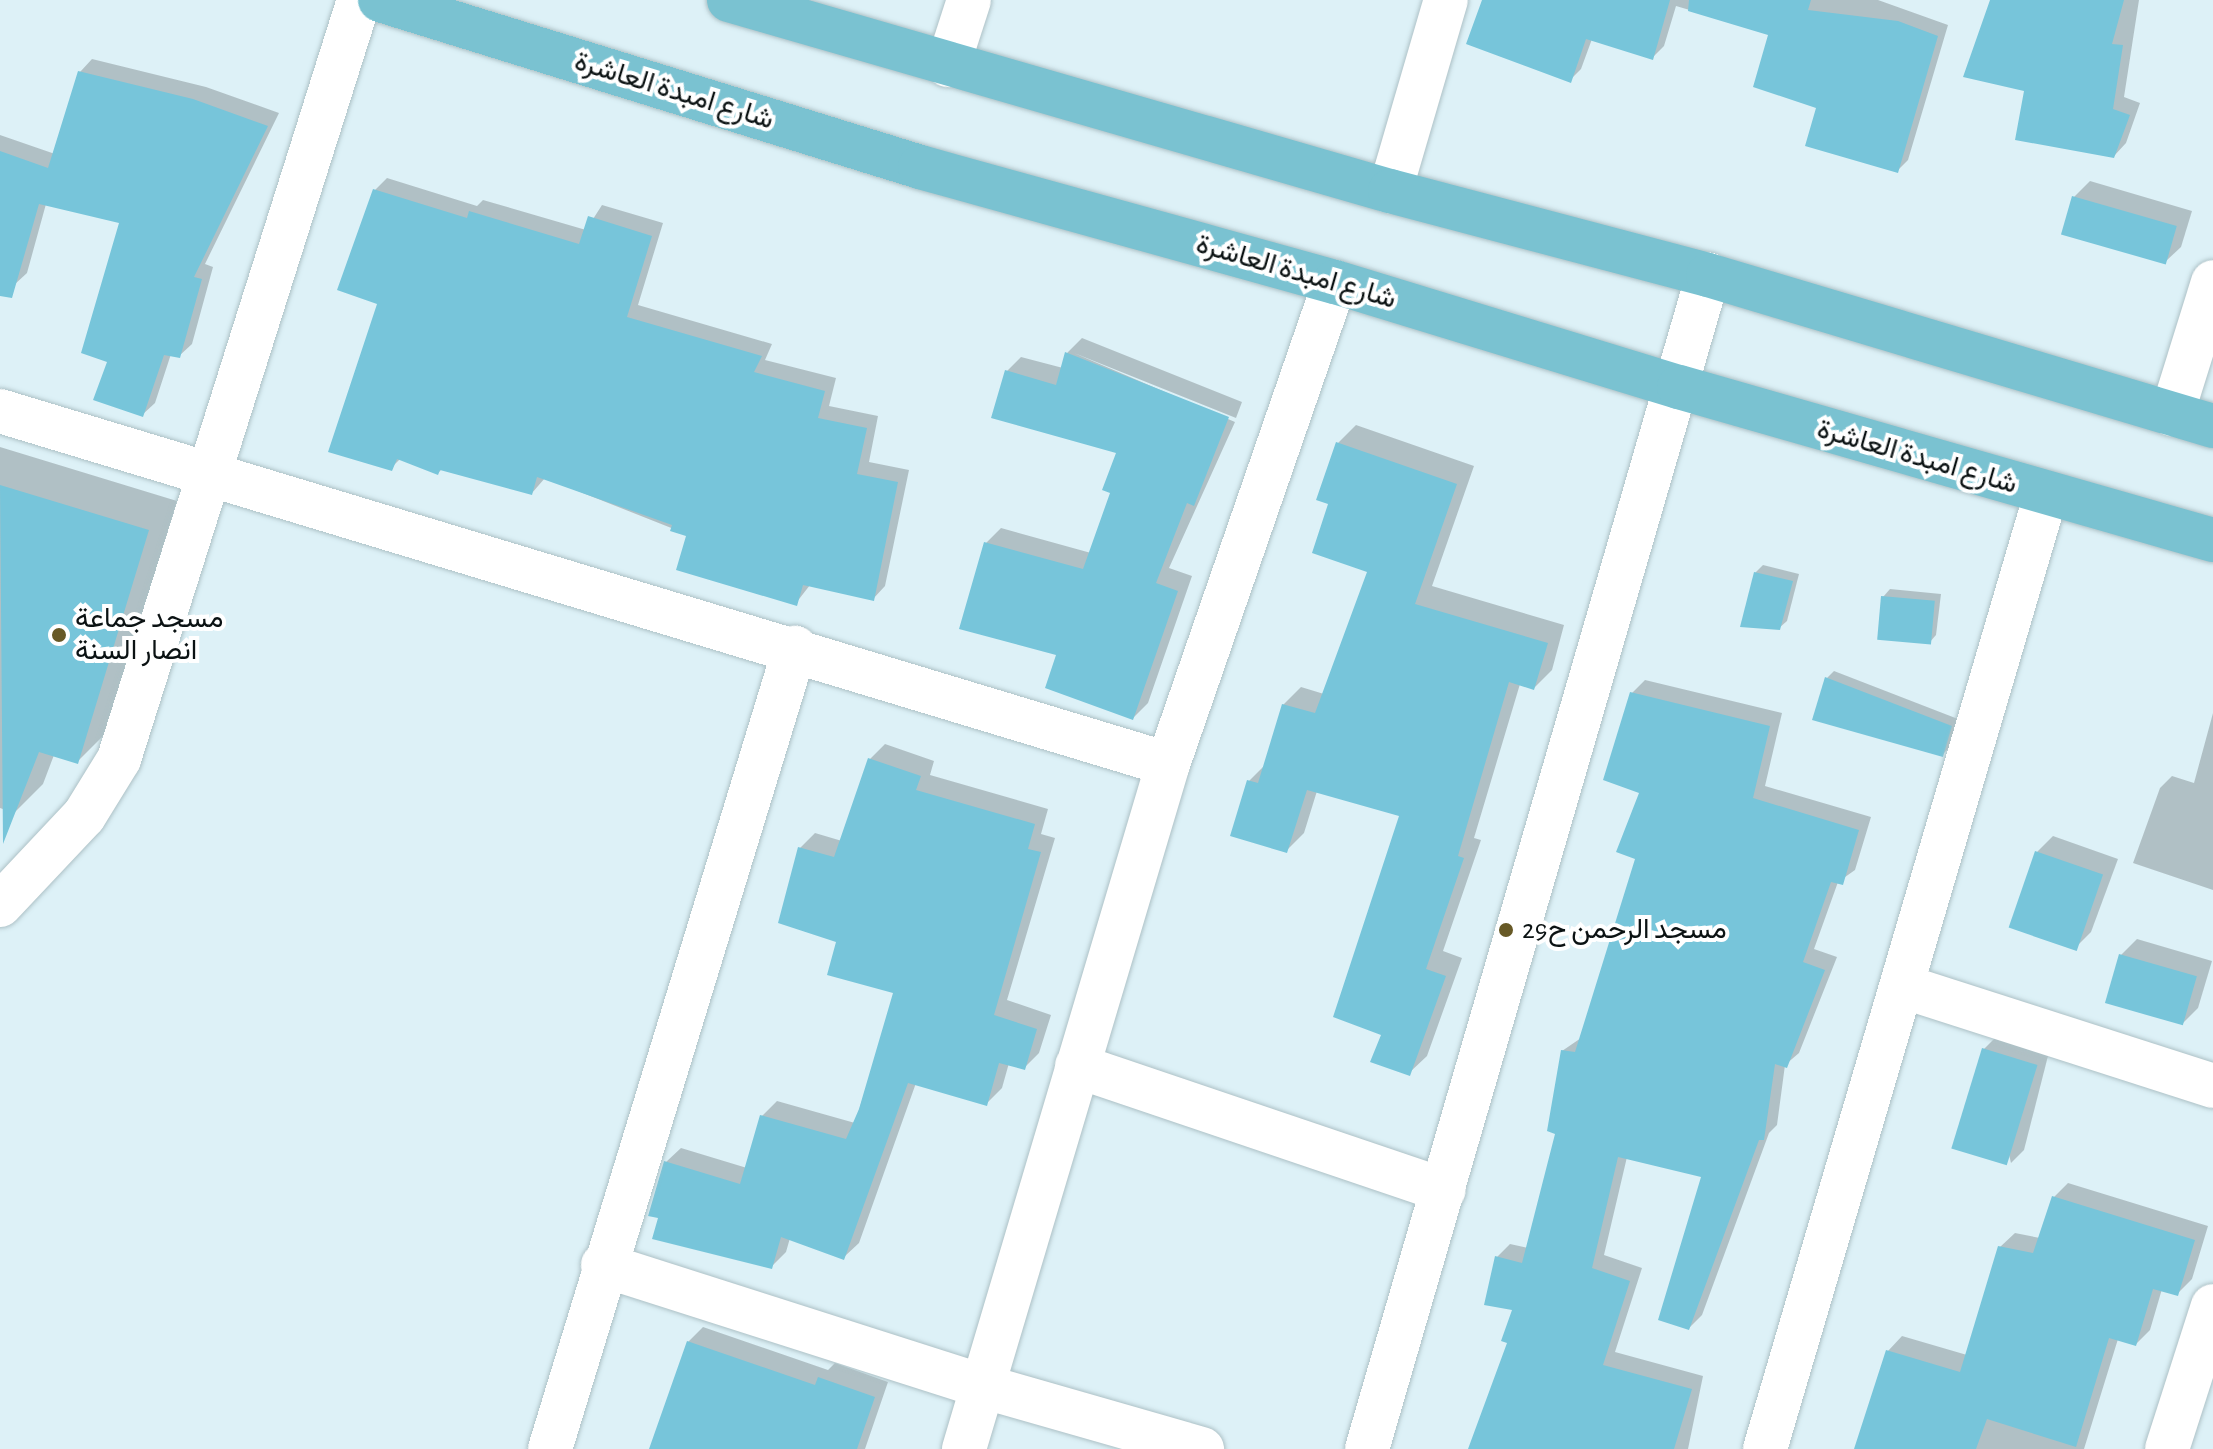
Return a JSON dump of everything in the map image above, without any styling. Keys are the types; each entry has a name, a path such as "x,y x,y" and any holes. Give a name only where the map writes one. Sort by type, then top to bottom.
{"main road":[{"name":"شارع امبدة العاشرة","path":"380,0 920,167 1335,282 1679,387 2213,540"},
{"path":"729,0 1390,191 1708,275 2213,426"}],"street":[{"path":"0,905 84,816 119,759 359,0"},
{"path":"948,65 969,0"},
{"path":"1390,191 1446,0"},
{"path":"1367,1449 1679,387 1708,275"},
{"path":"964,1449 1168,764 1335,282"},
{"path":"2172,414 2213,282"},
{"path":"0,411 795,648 1168,764"},
{"path":"1765,1449 2046,494"},
{"path":"550,1449 603,1265 795,648"},
{"path":"1902,986 2213,1086"},
{"path":"1077,1066 1444,1190"},
{"path":"603,1265 982,1386 1202,1449"},
{"path":"2167,1449 2213,1306"}],"building":[{"path":"1482,0 1670,0 1653,60 1586,39 1571,83 1466,44"},
{"path":"1689,0 1811,0 1808,10 1898,21 1938,36 1898,173 1805,146 1816,108 1753,87 1768,35 1688,11"},
{"path":"1990,0 2124,0 2112,44 2123,45 2113,109 2130,115 2114,158 2015,140 2024,91 1963,77"},
{"path":"78,71 193,99 268,126 194,277 202,279 180,358 164,355 143,417 93,400 107,362 81,353 119,223 39,204 12,298 0,296 0,151 48,168"},
{"path":"373,189 467,218 469,211 579,244 588,216 652,236 627,317 762,356 754,372 825,391 818,418 867,428 857,474 898,482 874,601 803,585 797,606 676,570 686,536 670,531 672,525 537,477 532,495 440,470 438,475 397,459 392,471 328,452 377,304 337,290"},
{"path":"2072,196 2177,226 2166,264 2061,234"},
{"path":"1065,352 1229,417 1194,506 1187,503 1156,583 1178,591 1133,720 1045,688 1056,655 959,629 984,542 1083,569 1110,493 1102,490 1116,453 991,418 1005,370 1056,385"},
{"path":"1336,442 1457,484 1415,604 1548,643 1534,690 1509,682 1458,856 1464,858 1426,969 1446,976 1410,1076 1370,1062 1381,1035 1333,1017 1399,816 1307,790 1287,853 1230,836 1247,780 1258,783 1282,704 1315,713 1367,572 1312,553 1328,504 1316,500"},
{"name":"مسجد جماعة انصار السنة","path":"0,485 149,530 78,764 39,752 3,844"},
{"path":"1754,572 1793,581 1780,630 1740,627"},
{"path":"1881,596 1935,601 1931,645 1877,640"},
{"path":"1825,677 1952,726 1943,757 1812,720"},
{"path":"1630,692 1770,726 1753,798 1859,830 1843,885 1831,882 1803,962 1825,970 1787,1068 1775,1064 1764,1140 1759,1140 1689,1330 1658,1320 1701,1177 1618,1157 1592,1268 1630,1281 1603,1365 1692,1389 1674,1449 1468,1449 1507,1343 1501,1341 1512,1310 1484,1305 1495,1256 1522,1263 1555,1134 1547,1131 1561,1050 1575,1052 1635,859 1616,852 1639,793 1603,780"},
{"path":"868,758 921,776 916,790 1035,824 1028,849 1041,852 994,1015 1037,1029 1025,1070 999,1063 987,1106 908,1083 844,1260 781,1237 772,1269 652,1239 658,1218 648,1216 664,1161 740,1184 760,1115 846,1139 859,1109 893,993 827,975 836,942 778,923 798,847 834,857"},
{"path":"2035,851 2103,874 2077,951 2009,928"},
{"path":"2119,954 2197,976 2183,1025 2105,1003"},
{"path":"1982,1048 2037,1065 2007,1165 1951,1148"},
{"path":"2052,1196 2195,1240 2178,1296 2153,1289 2136,1346 2109,1338 2076,1447 1987,1419 1976,1449 1854,1449 1886,1350 1960,1372 1998,1246 2033,1253"},
{"path":"687,1341 815,1385 818,1377 875,1397 857,1449 649,1449"}],"place":[{"name":"مسجد جماعة انصار السنة","path":"59,635"},
{"name":"مسجد الرحمن ح29","path":"1506,930"}]}
